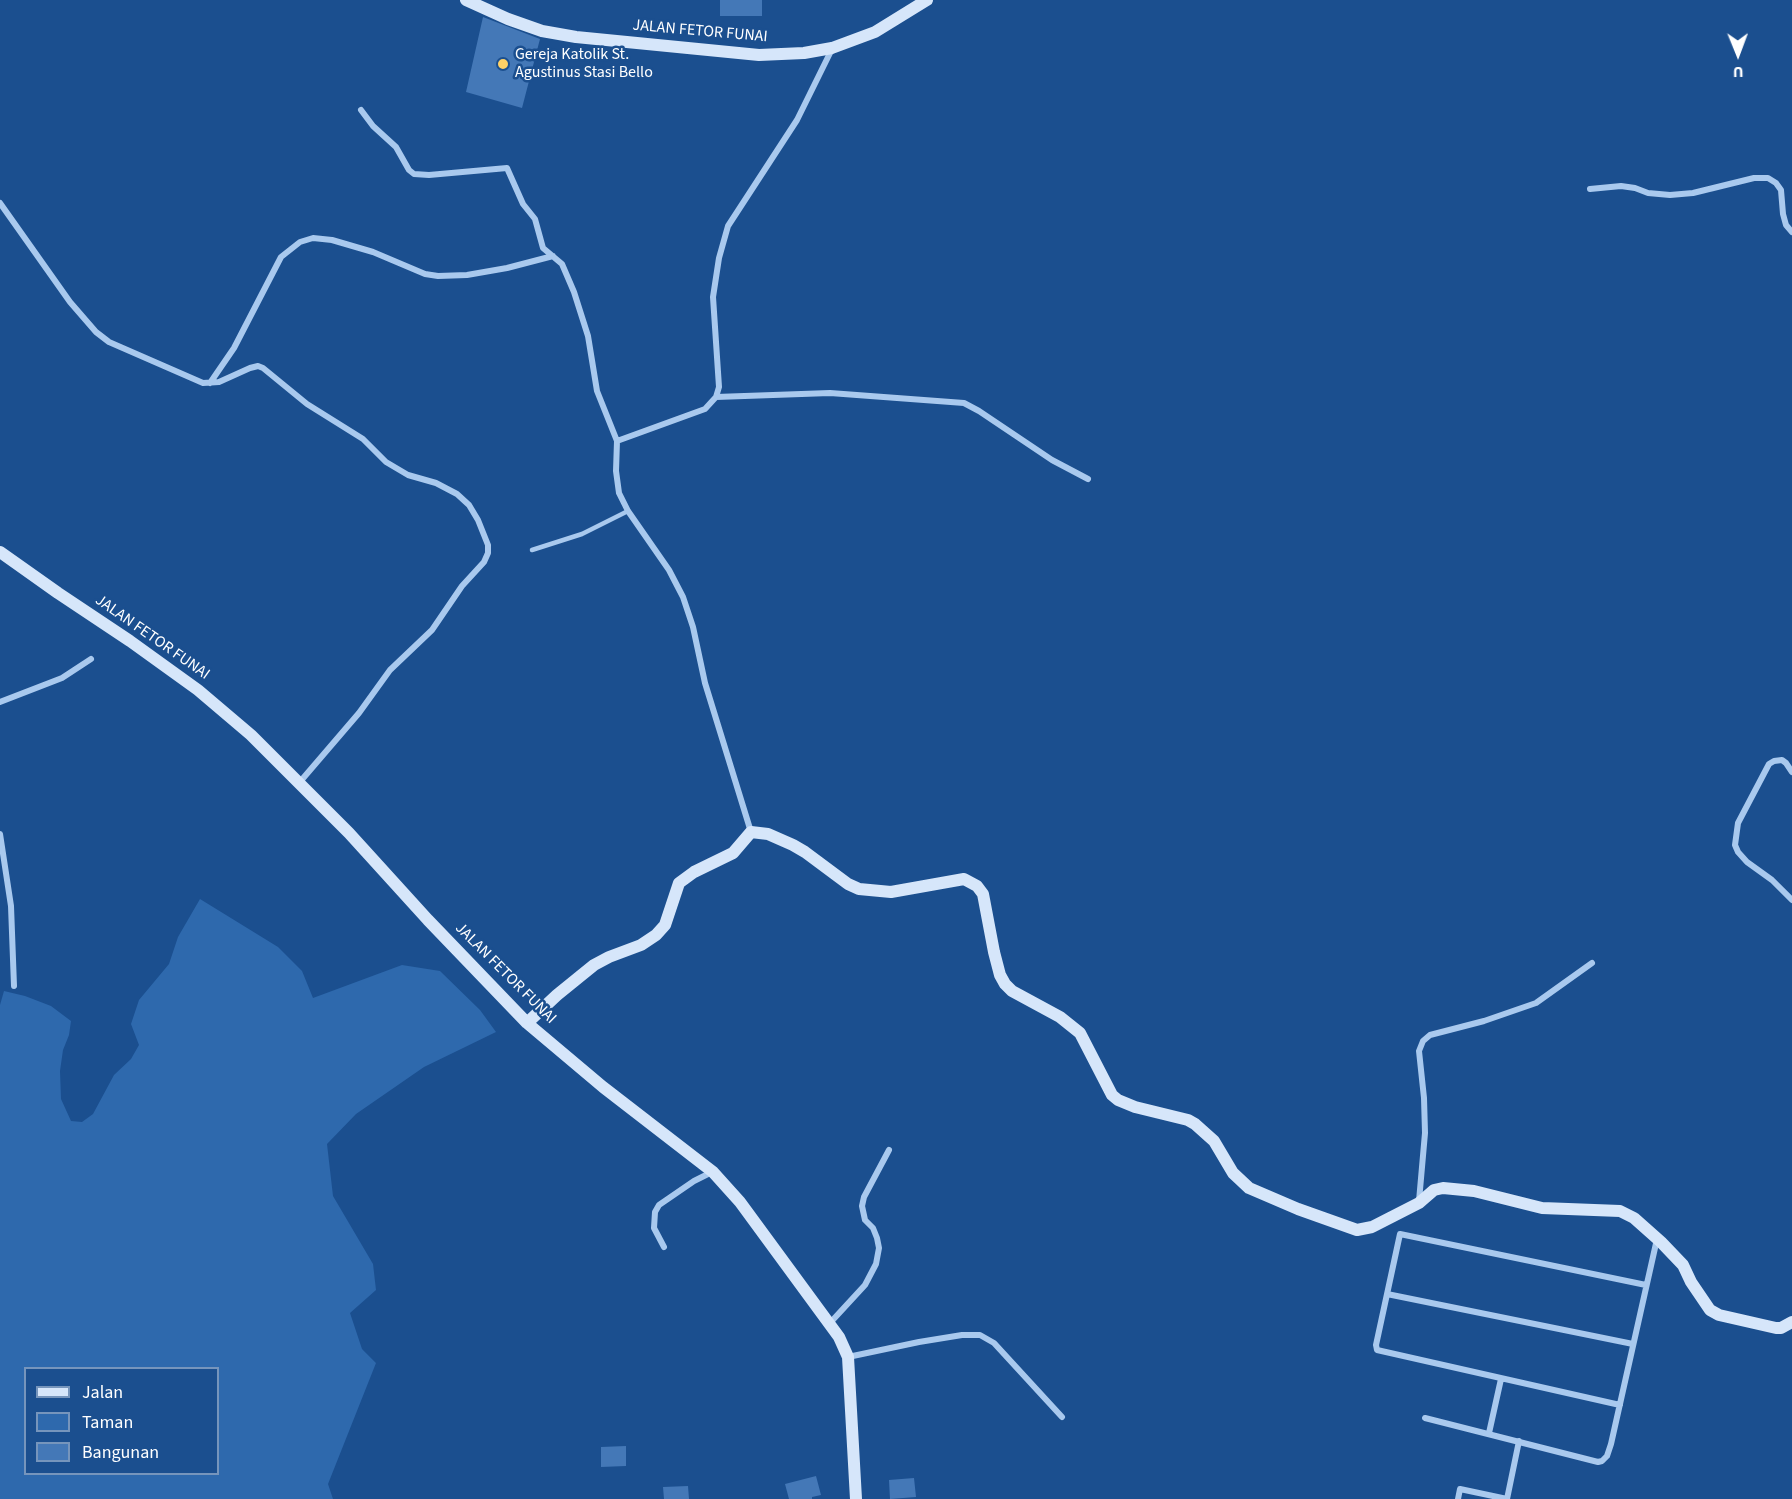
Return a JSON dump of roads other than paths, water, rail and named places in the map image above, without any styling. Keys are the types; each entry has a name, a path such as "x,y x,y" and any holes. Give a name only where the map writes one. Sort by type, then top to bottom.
{"street":[{"name":"JALAN FETOR FUNAI","path":"465,0 542,31 576,37 759,55 804,53 832,48 875,32 927,0"},
{"path":"617,441 705,409 716,397 719,387 713,297 719,258 728,226 797,120 832,48"},
{"path":"361,110 373,126 396,147 409,170 414,174 429,175 507,168 523,204 536,219 543,248 562,264 588,336 597,391 617,441 616,471 619,493 628,511 669,570 683,597 693,627 705,682 751,832"},
{"path":"1590,189 1621,186 1635,188 1648,194 1670,195 1693,193 1755,178 1768,178 1776,183 1780,190 1786,225 1792,232"},
{"path":"0,203 70,302 96,332 120,348 196,381 210,383 229,378 250,368 258,366 263,368 307,404 363,439 386,462 408,475 436,483 457,494 478,520 488,545 484,562 462,586 432,630 390,670 359,713 299,783"},
{"path":"210,383 234,348 281,257 300,242 314,238 332,240 373,252 425,274 438,276 467,275 553,256"},
{"path":"716,397 830,393 964,404 979,411 1053,460 1088,479"},
{"name":"JALAN FETOR FUNAI","path":"0,552 198,690 251,735 527,1023 713,1172 740,1202 830,1323 848,1357 855,1499"},
{"path":"0,702 62,678 91,659"},
{"path":"1792,772 1782,760 1769,764 1738,823 1735,845 1737,852 1747,862 1772,880 1792,900"},
{"path":"527,1023 594,965 641,945 656,935 664,925 680,883 694,872 732,853 751,832"},
{"path":"751,832 768,834 793,845 848,884 859,889 891,892 960,879 969,880 983,894 994,951 1000,975 1005,984 1060,1017 1080,1033 1112,1095 1118,1101 1196,1124 1214,1141 1233,1173 1249,1188 1298,1209 1357,1230 1372,1227 1419,1203 1434,1190 1450,1188 1542,1208 1608,1210 1627,1214 1657,1238 1683,1265 1691,1282 1710,1310 1719,1315 1776,1328 1792,1322"},
{"path":"0,834 11,906 14,986"},
{"path":"1419,1203 1425,1132 1425,1106 1419,1051 1423,1041 1430,1035 1484,1021 1536,1003 1592,963"},
{"path":"830,1323 865,1285 876,1264 878,1238 873,1228 865,1220 862,1206 864,1197 889,1150"},
{"path":"664,1247 654,1228 655,1212 659,1205 694,1181 713,1172"},
{"path":"1620,1405 1377,1350 1376,1345 1400,1234 1646,1285"},
{"path":"1425,1418 1598,1462 1602,1461 1607,1456 1611,1444 1657,1238"},
{"path":"1387,1294 1633,1344"},
{"path":"848,1357 919,1342 962,1335 981,1335 994,1343 1062,1417"},
{"path":"1488,1433 1501,1379"},
{"path":"1458,1499 1460,1489 1507,1499 1519,1441"}],"lane":[{"path":"532,550 582,534 628,511"}],"place":[{"name":"Gereja Katolik St. Agustinus Stasi Bello","path":"503,64"}]}
